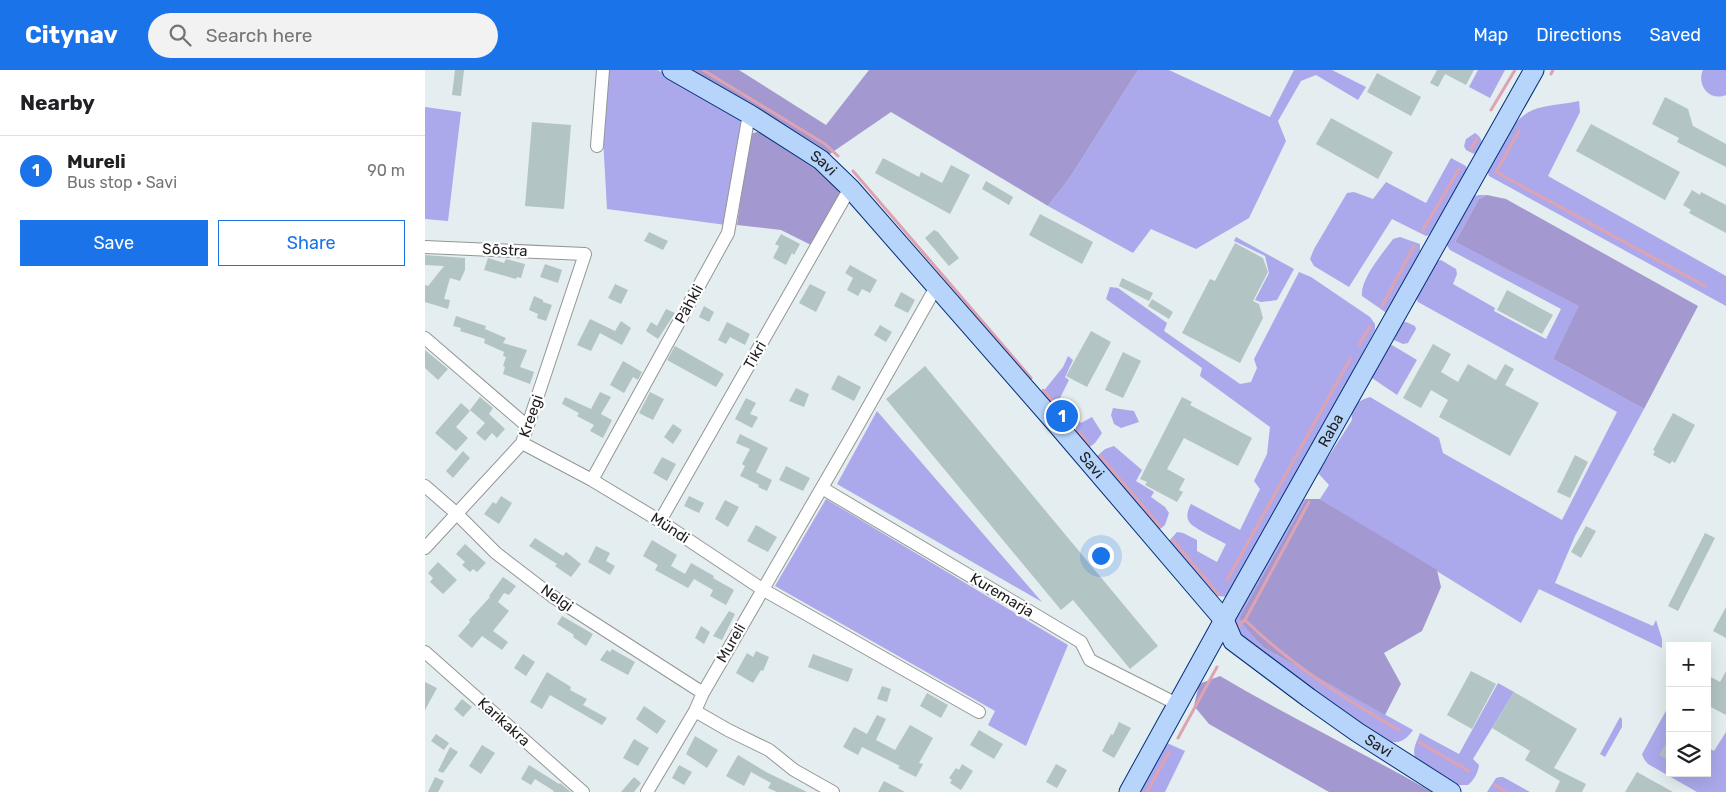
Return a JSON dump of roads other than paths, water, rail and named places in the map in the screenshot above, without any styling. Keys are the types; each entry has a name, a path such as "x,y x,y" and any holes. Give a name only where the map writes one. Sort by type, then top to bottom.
{"street":[{"path":"597,146 603,70"},
{"name":"Savi","path":"672,70 749,114 821,160 850,188 1055,421 1224,620 1233,641 1349,726 1451,792"},
{"name":"Raba","path":"1129,792 1534,70"},
{"name":"Pähkli","path":"592,480 728,233 749,114"},
{"name":"Tikri","path":"660,521 850,188"},
{"name":"Sõstra","path":"425,246 585,254"},
{"name":"Kreegi","path":"425,548 522,443 585,254"},
{"name":"Mureli","path":"647,792 936,287"},
{"path":"425,338 527,426"},
{"name":"Mündi","path":"522,443 592,480 660,521 762,589 979,712"},
{"name":"Nelgi","path":"425,486 456,513 496,553 552,596 703,693"},
{"name":"Kuremarja","path":"821,488 1081,642 1090,660 1177,704"},
{"name":"Karikakra","path":"425,652 583,792"},
{"path":"695,711 727,730 769,750 794,770 833,792"}],"waterway":[{"path":"703,70 825,144 838,156"},
{"path":"1491,110 1515,70"},
{"path":"1551,74 1553,70"},
{"path":"1519,131 1496,172 1705,286"},
{"path":"1471,149 1477,138"},
{"path":"1423,230 1459,169"},
{"path":"853,171 1031,378"},
{"path":"1382,306 1414,246"},
{"path":"1359,345 1370,326"},
{"path":"1227,580 1350,359"},
{"path":"1043,390 1052,400"},
{"path":"1079,432 1088,444"},
{"path":"1100,456 1160,526"},
{"path":"1238,629 1245,620 1309,502"},
{"path":"1173,540 1218,594"},
{"path":"1245,620 1281,652 1319,680 1399,730"},
{"path":"1178,738 1217,667"},
{"path":"1419,742 1469,771"},
{"path":"1147,792 1169,752"},
{"path":"1495,785 1506,792"}],"place":[{"name":"Mureli","path":"1062,416"}]}
